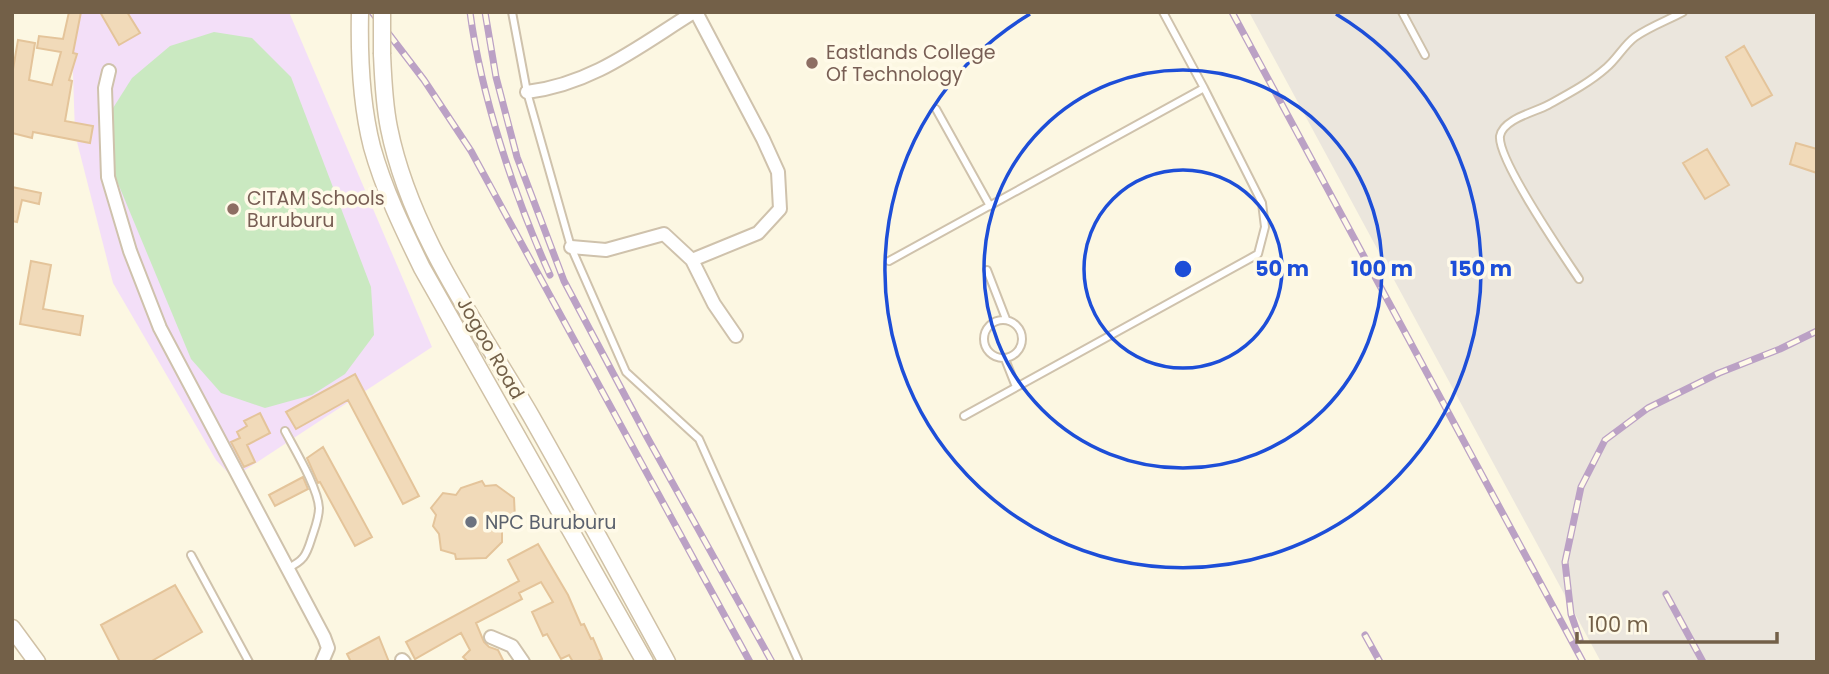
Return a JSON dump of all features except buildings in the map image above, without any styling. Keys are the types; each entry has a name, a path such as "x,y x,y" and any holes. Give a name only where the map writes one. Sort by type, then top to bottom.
{"main road":[{"name":"Jogoo Road","path":"382,12 382,54 388,126 404,180 423,227 667,662"},
{"name":"Jogoo Road","path":"360,17 361,79 372,145 398,219 428,279 645,662"},
{"path":"12,628 37,662"}],"street":[{"path":"527,92 554,89 593,75 695,12 778,172 780,209 758,233 692,260"},
{"path":"109,71 105,88 108,177 130,251 160,328 324,638 328,648 322,662"},
{"path":"571,247 606,250 664,234 692,260 714,303 736,335"},
{"path":"491,637 512,646 523,662"}],"lane":[{"path":"512,12 527,92 571,247 626,372 699,439 798,660"},
{"path":"964,416 1258,254 1265,227 1262,202 1205,88 1163,12"},
{"path":"1402,12 1424,55"},
{"path":"1579,279 1541,222 1503,153 1500,137 1502,131 1507,124 1581,86 1605,69 1636,36 1683,12"},
{"path":"889,261 1205,88"},
{"path":"936,109 990,206"},
{"path":"987,270 1006,319 1018,326 1023,339 1018,352 1005,359 993,355 985,345 985,332 993,322 1006,319"},
{"path":"1005,359 1016,387"},
{"path":"285,431 316,496 319,508 306,556 299,564 288,568"},
{"path":"191,555 249,662"}],"shaded area":[{"name":"CITAM Schools Buruburu","path":"71,12 289,12 432,347 233,478 216,460 113,283 75,134"},
{"path":"1249,12 1817,12 1817,662 1601,662"}],"green space":[{"name":"CITAM Schools Buruburu","path":"214,32 252,38 291,77 371,287 374,335 345,374 312,395 265,408 221,393 191,359 112,169 108,116 132,78 170,46"}],"railway":[{"path":"372,12 424,80 471,151 750,662"},
{"path":"470,12 482,78 501,146 524,213 550,275"},
{"path":"485,12 496,77 517,157 564,281 772,662"},
{"path":"1232,12 1583,662"},
{"path":"1580,640 1571,614 1565,562 1581,487 1605,440 1648,408 1719,373 1817,331"},
{"path":"1666,594 1703,662"},
{"path":"1365,635 1380,662"}],"place":[{"name":"Eastlands College Of Technology","path":"812,63"},
{"name":"CITAM Schools Buruburu","path":"233,209"},
{"name":"NPC Buruburu","path":"471,522"}]}
